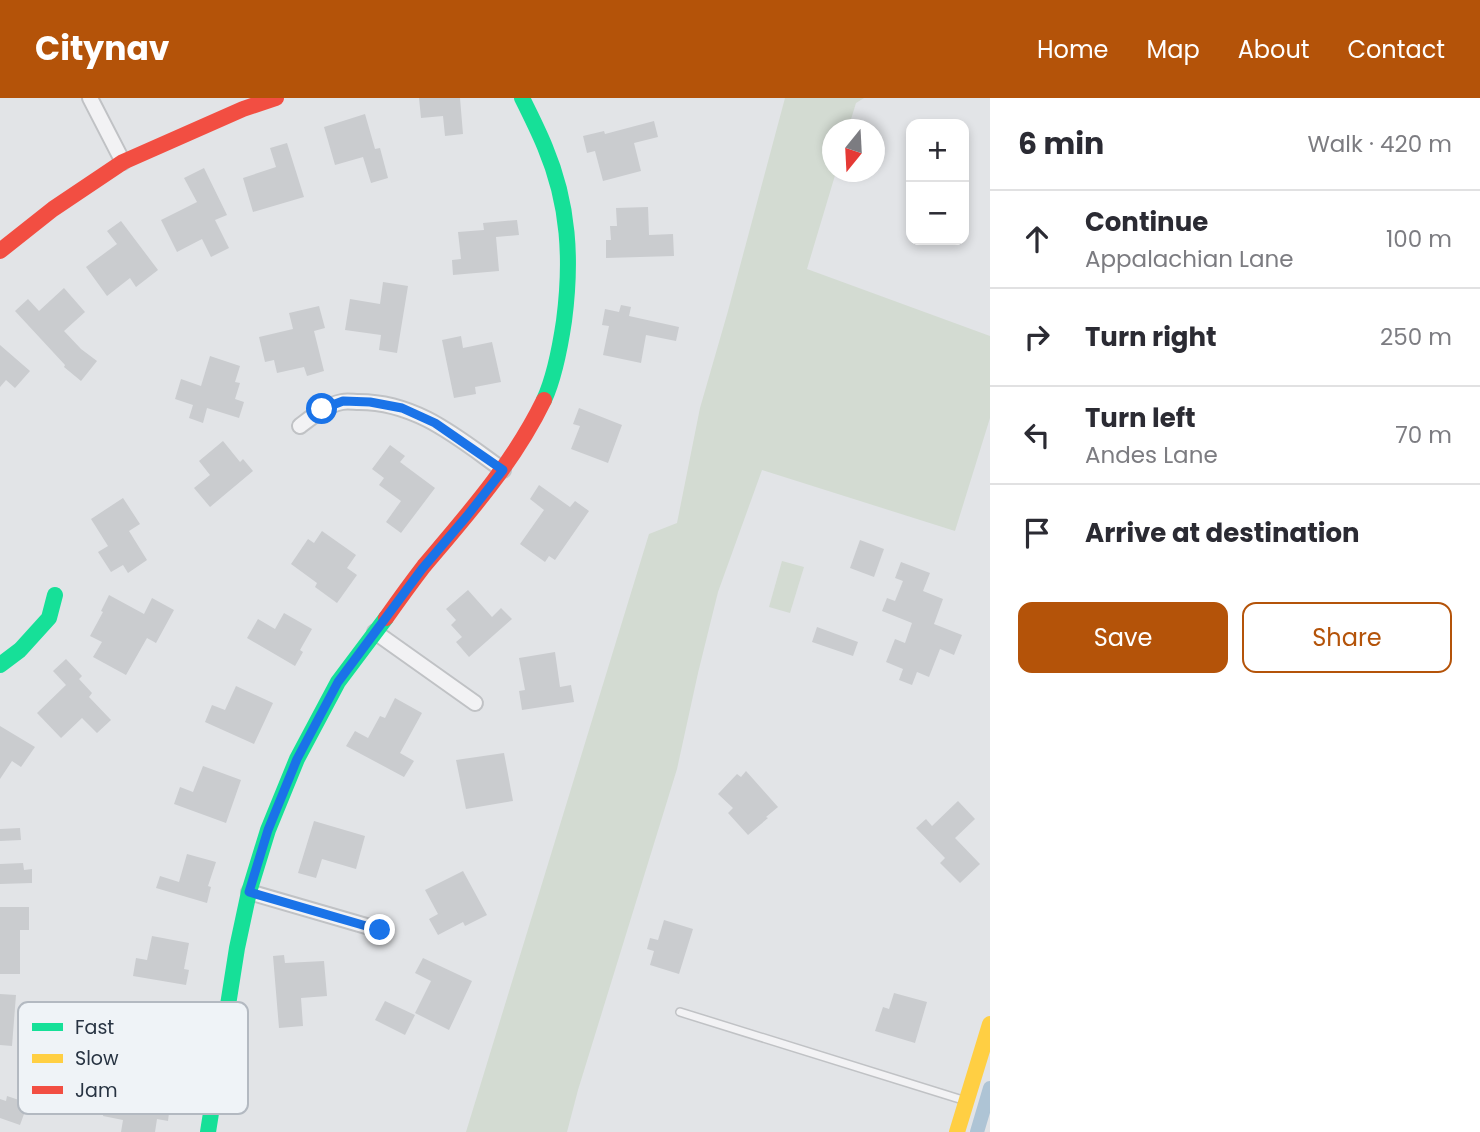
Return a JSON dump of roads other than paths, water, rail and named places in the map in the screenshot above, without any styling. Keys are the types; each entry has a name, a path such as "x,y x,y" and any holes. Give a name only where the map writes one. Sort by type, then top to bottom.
{"street":[{"path":"90,98 123,162"},
{"path":"0,251 53,209 123,162 243,109 276,98"},
{"path":"228,1002 249,892 268,830 297,759 338,682 422,569 503,470 531,427 548,391 560,347 567,298 569,247 563,203 546,148 522,98"},
{"path":"300,426 322,409 343,401 370,402 402,408 435,423 503,470"},
{"path":"0,665 20,650 49,618 55,595"},
{"path":"375,632 475,704"},
{"path":"249,892 380,930"},
{"path":"957,1132 990,1024"},
{"path":"208,1132 211,1114"}],"lane":[{"path":"680,1012 966,1101"}],"waterway":[{"path":"977,1132 990,1088"}]}
